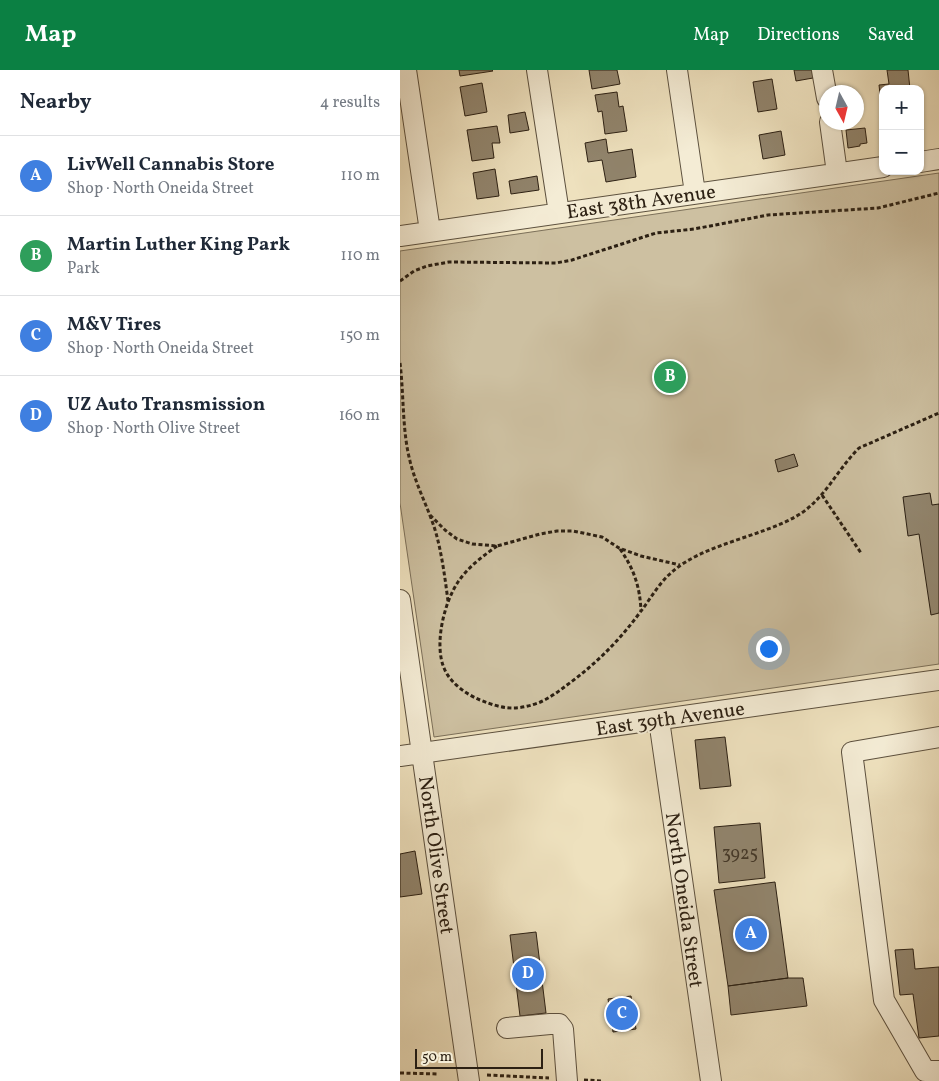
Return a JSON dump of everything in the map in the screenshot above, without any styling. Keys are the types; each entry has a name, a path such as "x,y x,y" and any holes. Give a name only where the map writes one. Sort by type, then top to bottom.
{"street":[{"path":"406,70 430,231"},
{"path":"537,70 559,213"},
{"path":"677,70 695,193"},
{"path":"822,70 824,85"},
{"path":"831,130 837,173"},
{"path":"924,161 939,159"},
{"name":"East 38th Avenue","path":"400,236 879,168"},
{"name":"North Olive Street","path":"400,600 406,694 422,753 478,1078"},
{"name":"East 39th Avenue","path":"400,756 939,680"},
{"name":"North Oneida Street","path":"659,720 711,1081"},
{"path":"939,738 852,752 884,1000 925,1071 939,1071"},
{"path":"507,1028 559,1024 563,1029 569,1080"}],"path":[{"path":"400,282 406,275 426,266 449,262 556,263 572,260 656,233 694,229 768,215 878,208 939,193"},
{"path":"400,273 406,275"},
{"path":"400,363 406,443 417,486 430,515 440,551 448,601"},
{"path":"497,546 471,567 458,581 448,601 443,618 441,655 444,669 452,681 469,695 497,707 524,708 541,702 586,671 616,642 659,587 680,566 706,552 795,517 815,503 849,458 859,448 939,414"},
{"path":"822,495 861,553"},
{"path":"430,515 457,539 484,546 497,546 557,531 573,531 602,537 619,548 680,566"},
{"path":"619,548 635,573 641,611"},
{"path":"400,1073 438,1074"},
{"path":"478,1078 603,1081"}],"shaded area":[{"path":"939,173 939,664 434,737 400,503 400,251"}],"building":[{"path":"459,70 492,70 493,71 460,76"},
{"path":"589,70 617,70 620,84 592,89"},
{"path":"794,70 812,70 813,78 796,81"},
{"path":"887,70 908,70 910,85 879,85 889,84"},
{"path":"772,79 777,109 758,112 753,82"},
{"path":"482,83 487,112 465,116 460,87"},
{"path":"617,92 619,107 623,106 627,131 605,134 602,111 598,112 595,95"},
{"path":"525,112 529,130 510,133 508,115"},
{"path":"497,126 500,143 492,143 494,158 472,161 467,130"},
{"path":"864,128 867,143 848,148 846,130 864,130"},
{"path":"781,131 785,155 763,159 759,135"},
{"path":"606,139 608,153 632,149 636,177 606,182 602,160 588,162 585,143"},
{"path":"495,169 499,196 477,199 473,173"},
{"path":"537,176 539,190 511,194 509,181"},
{"path":"794,454 798,466 778,472 775,460"},
{"path":"930,493 932,505 939,504 939,613 931,615 919,534 908,536 903,497"},
{"path":"725,737 731,786 700,789 695,740"},
{"path":"760,823 765,878 719,883 714,827"},
{"path":"415,851 422,894 400,897 400,854"},
{"path":"775,882 788,978 728,986 714,890"},
{"path":"536,932 546,1013 520,1016 510,935"},
{"path":"913,949 915,969 939,967 939,1036 919,1038 913,994 900,995 895,950"},
{"path":"788,978 803,978 807,1006 731,1015 728,986"},
{"path":"631,996 636,1029 613,1032 608,999"}],"place":[{"name":"Martin Luther King Park","path":"670,377"},
{"name":"LivWell Cannabis Store","path":"751,934"},
{"name":"UZ Auto Transmission","path":"528,974"},
{"name":"M&V Tires","path":"622,1014"}]}
